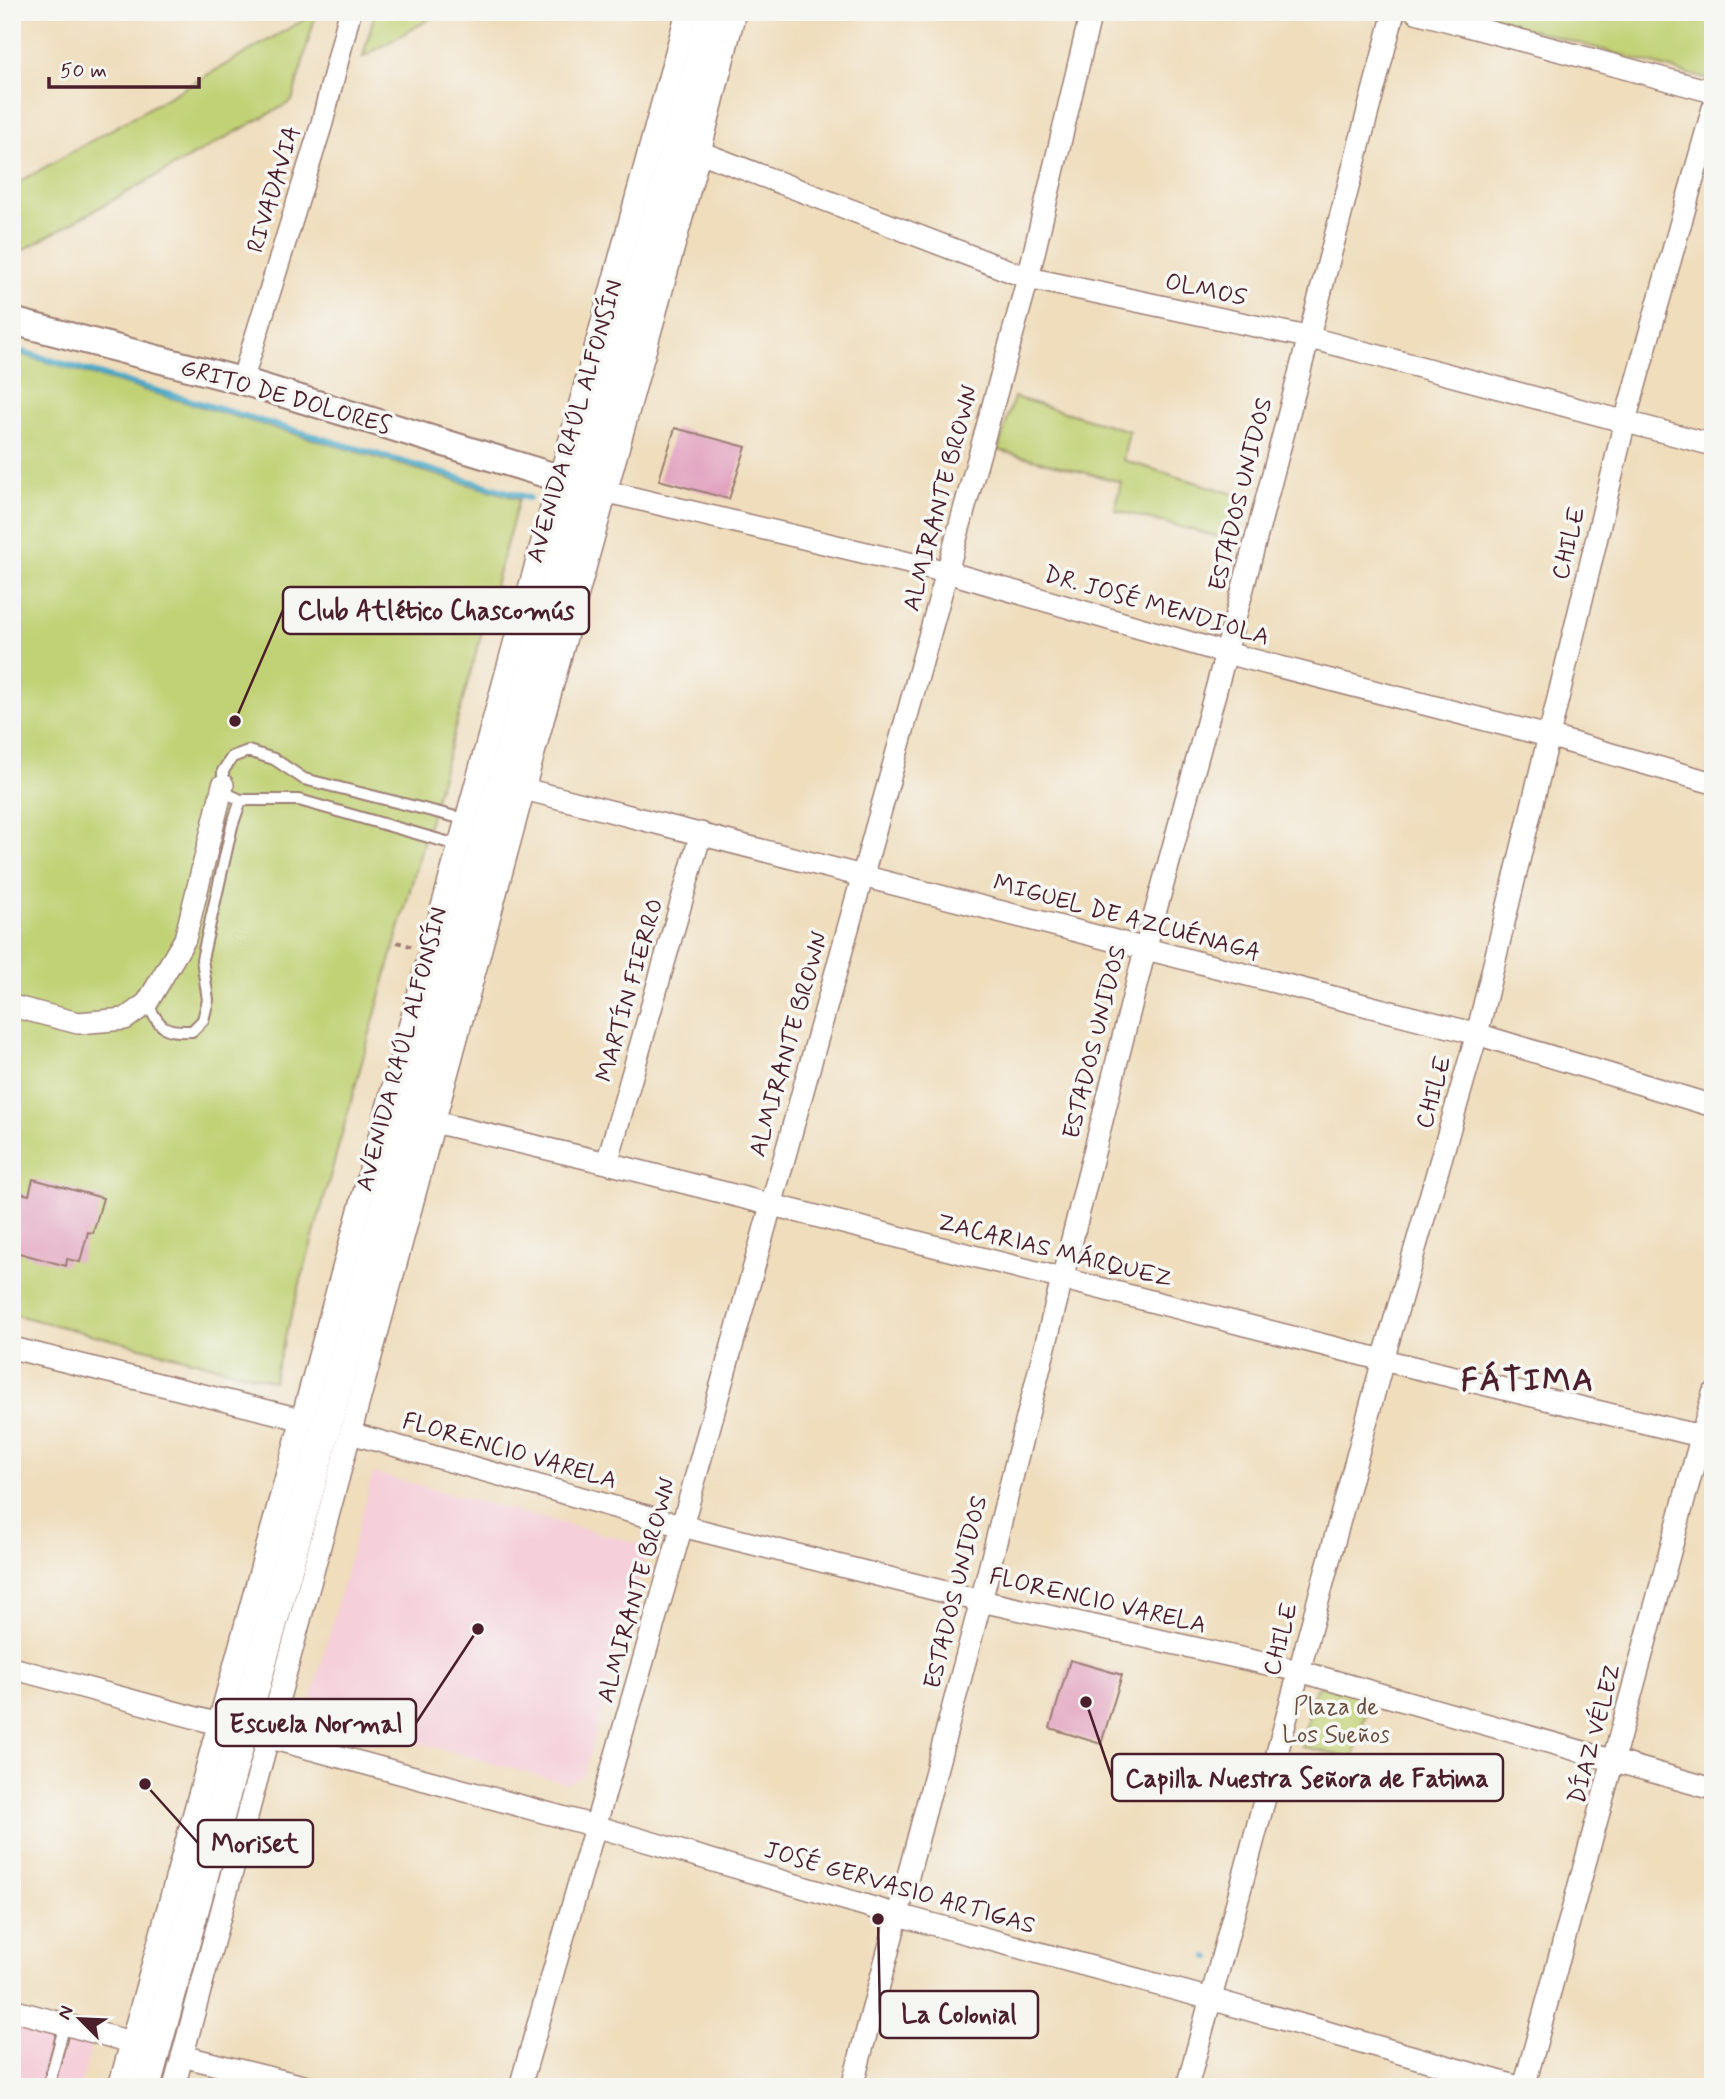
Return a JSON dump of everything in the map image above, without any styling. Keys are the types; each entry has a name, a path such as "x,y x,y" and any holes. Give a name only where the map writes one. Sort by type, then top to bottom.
{"main road":[{"name":"AVENIDA RAÚL ALFONSÍN","path":"145,2087 713,12"}],"street":[{"name":"RIVADAVIA","path":"242,381 322,123 350,12"},
{"name":"AVENIDA RAÚL ALFONSÍN","path":"242,1730 300,1419 410,1116 524,789 583,485 687,12"},
{"name":"AVENIDA RAÚL ALFONSÍN","path":"242,1730 350,1433 410,1116 457,845 464,819 700,152 735,12"},
{"name":"ALMIRANTE BROWN","path":"520,2087 682,1526 769,1206 864,874 1028,278 1091,12"},
{"name":"ESTADOS UNIDOS","path":"852,2087 981,1601 1145,950 1394,12"},
{"path":"1416,12 1713,92"},
{"name":"CHILE","path":"1187,2087 1383,1360 1477,1034 1625,421 1713,108"},
{"name":"OLMOS","path":"700,152 1028,278 1307,337 1713,445"},
{"name":"GRITO DE DOLORES","path":"12,321 242,381 583,485"},
{"name":"DR. JOSÉ MENDIOLA","path":"583,485 947,572 1226,653 1548,736 1713,783"},
{"path":"12,1006 78,1023 125,1019 148,1003 185,939 223,785"},
{"name":"MIGUEL DE AZCUÉNAGA","path":"524,789 864,874 1145,950 1477,1034 1713,1106"},
{"name":"MARTÍN FIERRO","path":"607,1163 701,833"},
{"name":"ZACARIAS MÁRQUEZ","path":"410,1116 607,1163 1383,1360 1707,1437"},
{"path":"12,1348 300,1419"},
{"name":"DÍAZ VÉLEZ","path":"1524,2087 1707,1437 1713,1394"},
{"name":"FLORENCIO VARELA","path":"350,1433 682,1526 981,1601 1299,1671 1713,1789"},
{"name":"JOSÉ GERVASIO ARTIGAS","path":"12,1668 595,1826 898,1915 1210,1999 1519,2087"},
{"path":"12,2010 307,2087"},
{"name":"AVENIDA RAÚL ALFONSÍN","path":"119,2087 156,2049 174,2087"}],"lane":[{"path":"457,845 299,800 241,800 230,795 223,785 223,771 232,757 248,751 274,759 304,779 464,819"},
{"path":"148,1003 159,1025 172,1032 192,1031 203,1020 208,1000 202,959 232,826 241,800"},
{"path":"48,2087 65,2024"}],"shaded area":[{"path":"373,1473 648,1546 584,1775 568,1784 308,1712"},
{"path":"12,2023 92,2044 80,2087 12,2087"}],"green space":[{"path":"375,12 442,12 363,57"},
{"path":"1469,12 1713,12 1713,81"},
{"path":"316,13 292,101 12,256 12,186"},
{"path":"12,352 519,499 273,1381 12,1314"},
{"path":"1014,397 1129,431 1123,460 1247,498 1235,541 1115,510 1121,482 998,450"},
{"name":"Plaza de Los Sueños","path":"1329,1683 1371,1694 1353,1759 1301,1746 1315,1689"}],"building":[{"path":"675,428 746,447 729,499 659,480"},
{"path":"33,1179 103,1198 93,1233 88,1232 80,1262 67,1259 66,1266 12,1251 12,1191 29,1195"},
{"path":"1070,1660 1122,1675 1101,1744 1050,1728"}],"waterway":[{"path":"12,349 529,498"}],"place":[{"name":"Club Atlético Chascomús","path":"235,721"},
{"name":"Escuela Normal","path":"478,1629"},
{"name":"Capilla Nuestra Señora de Fatima","path":"1086,1702"},
{"name":"Moriset","path":"145,1784"},
{"name":"La Colonial","path":"878,1919"}],"district":[{"name":"FÁTIMA","path":"1528,1379"}]}
